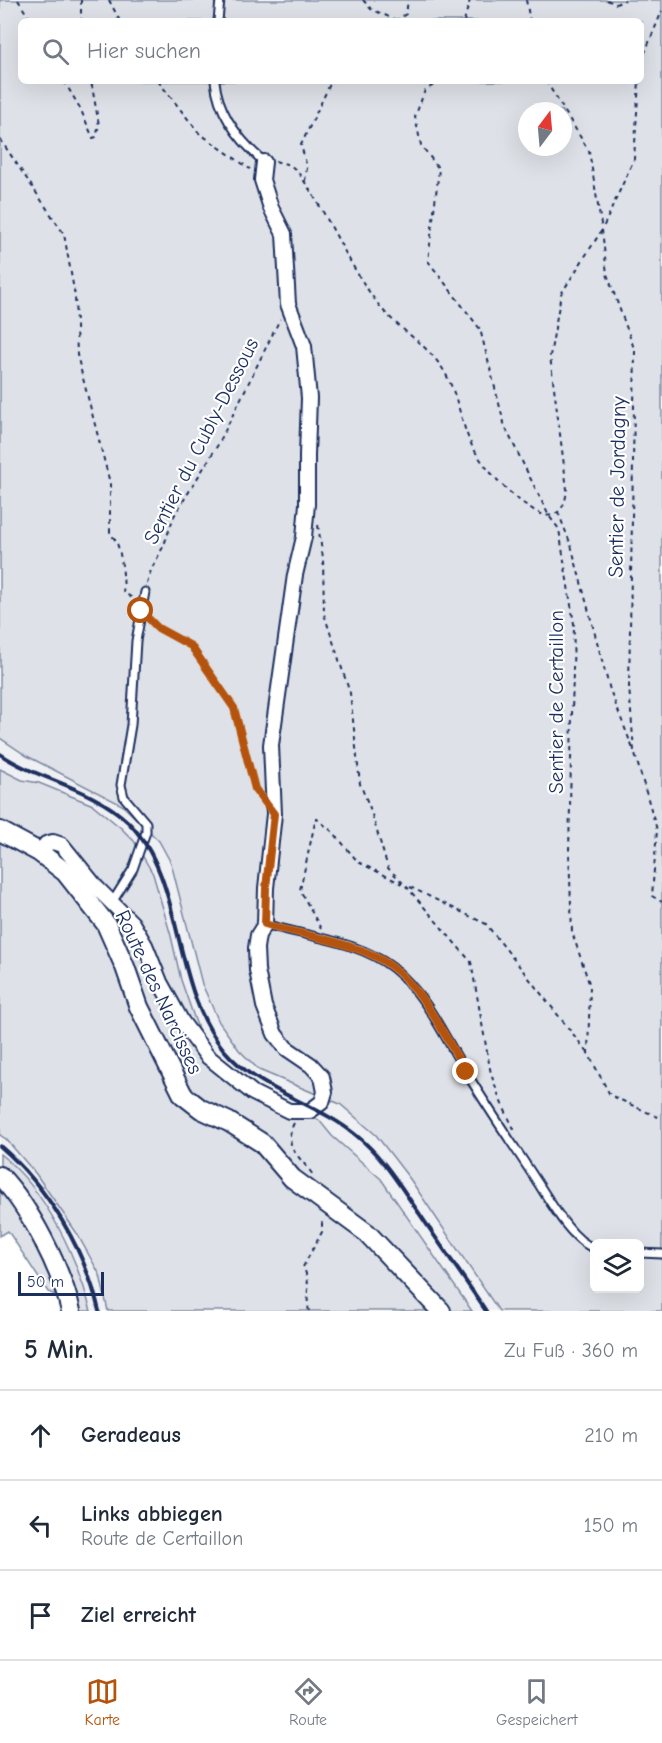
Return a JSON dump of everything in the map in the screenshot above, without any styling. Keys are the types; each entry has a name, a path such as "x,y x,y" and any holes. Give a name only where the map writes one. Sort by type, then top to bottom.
{"street":[{"path":"39,852 46,844 62,845 96,887 113,902 139,933 160,982 182,1022 207,1056 253,1093 290,1111 310,1111 322,1102 326,1087 322,1077 318,1071 286,1048 267,1016 260,988 256,948 258,935 265,924 266,888 274,814 271,745 295,575 304,537 307,504 309,398 304,346 288,304 284,234 271,208 262,180 264,162"},
{"name":"Route des Narcisses","path":"0,831 39,852 65,872 106,924 139,1007 183,1095 201,1109 229,1122 262,1143 292,1178 368,1233 441,1311"},
{"path":"0,1176 17,1196 39,1234 61,1278 71,1311"}],"lane":[{"path":"219,18 220,0"},
{"path":"215,84 216,95 234,132 264,162"},
{"path":"113,902 133,869 146,832 146,823 124,797 121,785 130,725 136,641 145,592"},
{"path":"265,924 334,942 376,957 393,968 409,983 422,998 466,1072 574,1234 590,1246"},
{"path":"644,1253 662,1254"}],"path":[{"path":"18,0 29,18"},
{"path":"81,0 81,18"},
{"path":"109,0 118,18"},
{"path":"363,0 371,9 391,18"},
{"path":"399,18 406,14 408,0"},
{"path":"465,18 470,0"},
{"path":"526,0 529,18"},
{"path":"607,0 616,4 625,0"},
{"path":"644,55 662,11"},
{"path":"66,84 80,108 93,138 96,137 99,125 92,84"},
{"path":"160,84 199,133 254,172 264,162 277,161 291,165 327,216 351,266 379,306 442,367 469,440 479,456 513,495 528,507 549,516 558,512 565,503 567,489 550,356 561,294 602,230 634,159 639,84"},
{"path":"304,181 307,167 301,145 330,84"},
{"name":"Sentier de Certaillon","path":"436,84 425,90 415,117 421,145 439,169 428,261 480,329 505,427 549,516 560,529 574,624 569,851 572,932 590,986 588,1053 609,1095 662,1119"},
{"name":"Sentier de Jordagny","path":"548,84 589,152 607,274 635,351 629,687 634,751 657,830 652,896 662,902"},
{"path":"0,138 64,234 75,296 77,355 110,483 110,533 116,541 121,561 123,591 142,607 158,628 191,646 234,708 255,789 274,814"},
{"name":"Sentier du Cubly-Dessous","path":"145,592 151,570 174,516 219,443 288,304"},
{"path":"307,504 317,518 323,558 324,614 350,693 360,784 370,808 388,868 471,962 491,1074 501,1102 515,1130 517,1150"},
{"path":"558,512 572,545 610,690 634,751"},
{"path":"334,942 320,927 300,890 316,818 334,833 358,862 486,924 588,1053"},
{"path":"299,1112 292,1127 291,1147 316,1181 314,1195"},
{"path":"309,1311 307,1304 309,1278 303,1267 322,1232 322,1218"}],"shaded area":[{"path":"0,0 662,0 662,1311 499,1311 410,1179 376,1135 340,1104 259,1070 239,1050 219,1022 202,984 171,863 159,841 122,805 27,756 0,738"},
{"path":"0,738 27,756 122,805 159,841 171,863 202,984 219,1022 239,1050 259,1070 340,1105 376,1135 410,1179 499,1311 472,1311 381,1179 332,1136 319,1120 256,1090 217,1061 203,1043 181,980 159,892 145,858 134,841 93,805 40,783 22,780 0,769"},
{"path":"0,769 22,780 39,783 93,805 134,841 153,874 181,980 203,1043 217,1061 256,1090 319,1120 332,1136 381,1179 472,1311 108,1311 100,1275 76,1232 36,1174 0,1135"},
{"path":"0,1135 36,1174 76,1232 100,1275 108,1311 91,1311 82,1281 61,1230 27,1181 0,1154"},
{"path":"0,1154 32,1186 57,1225 77,1268 91,1311 76,1311 74,1303 48,1292 8,1231 0,1236"}],"railway":[{"path":"0,754 98,800 128,822 147,846 160,873 170,902 194,995 207,1024 224,1050 254,1076 341,1124 366,1144 398,1182 486,1311"},
{"path":"0,1146 34,1180 62,1221 84,1265 99,1311"}],"route":[{"path":"141,611 158,628 191,646 199,654 234,708 255,789 274,814 266,888 265,924 356,949 376,957 393,968 422,998 466,1072"}]}
